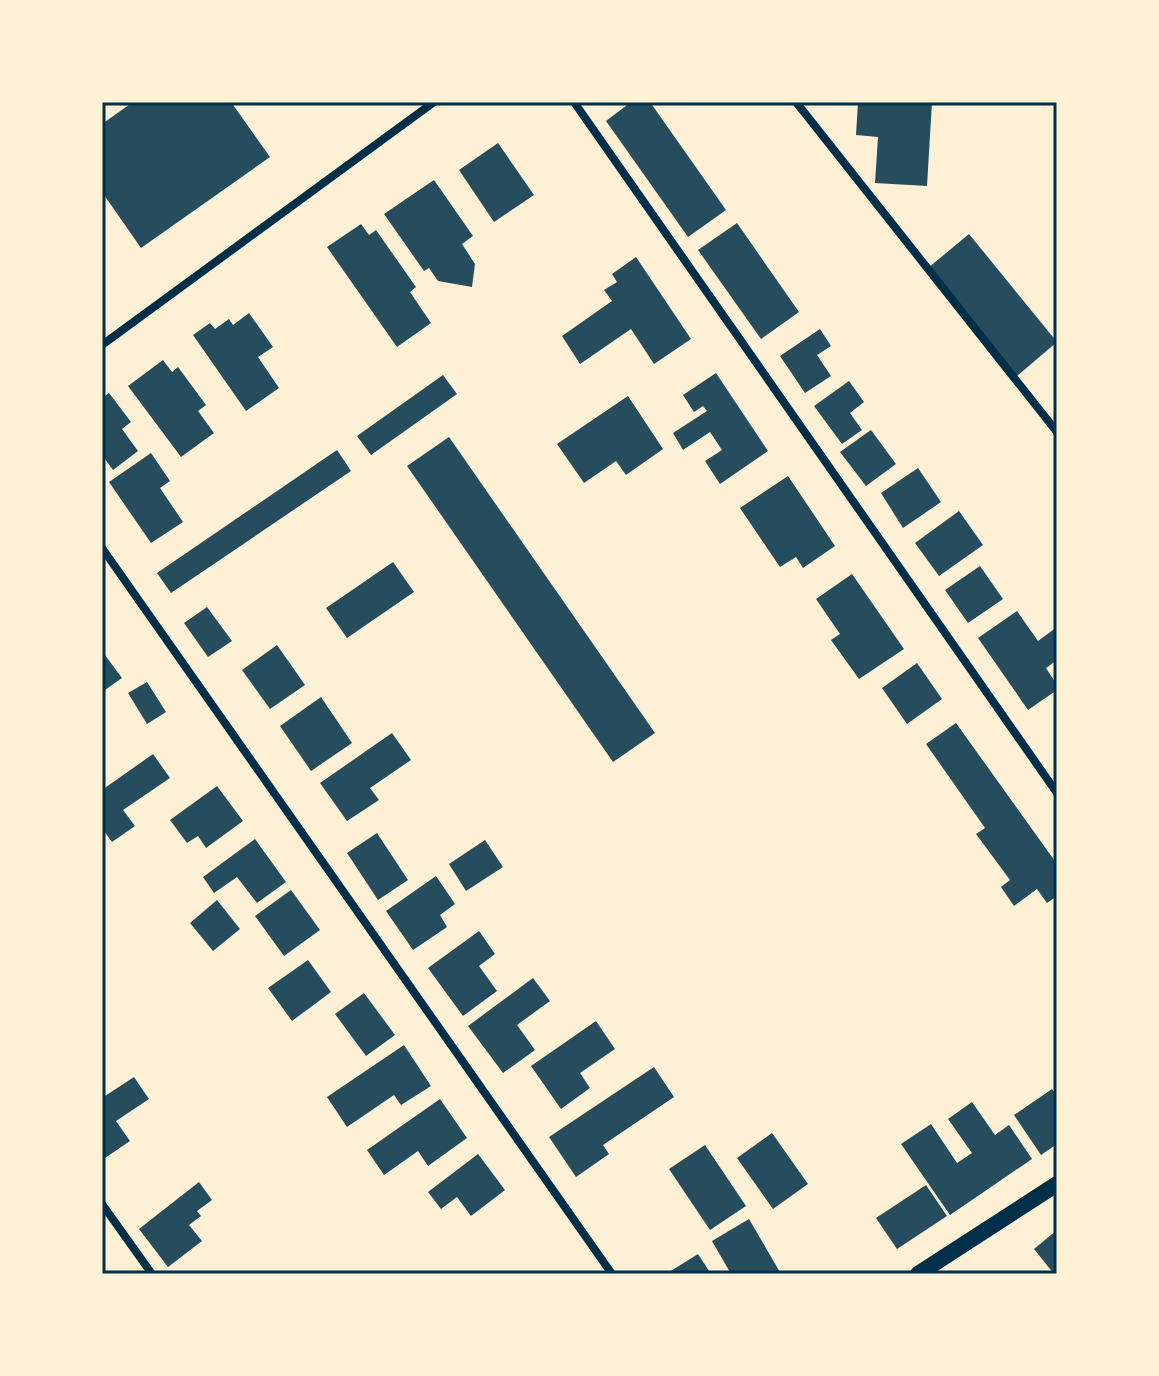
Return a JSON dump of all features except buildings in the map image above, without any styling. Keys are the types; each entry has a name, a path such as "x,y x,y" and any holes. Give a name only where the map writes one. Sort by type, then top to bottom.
{"main road":[{"path":"918,1274 1057,1184"}],"street":[{"path":"102,345 434,102"},
{"path":"574,102 1057,793"},
{"path":"796,102 1057,432"},
{"path":"102,548 612,1274"},
{"path":"102,1204 152,1274"}]}
